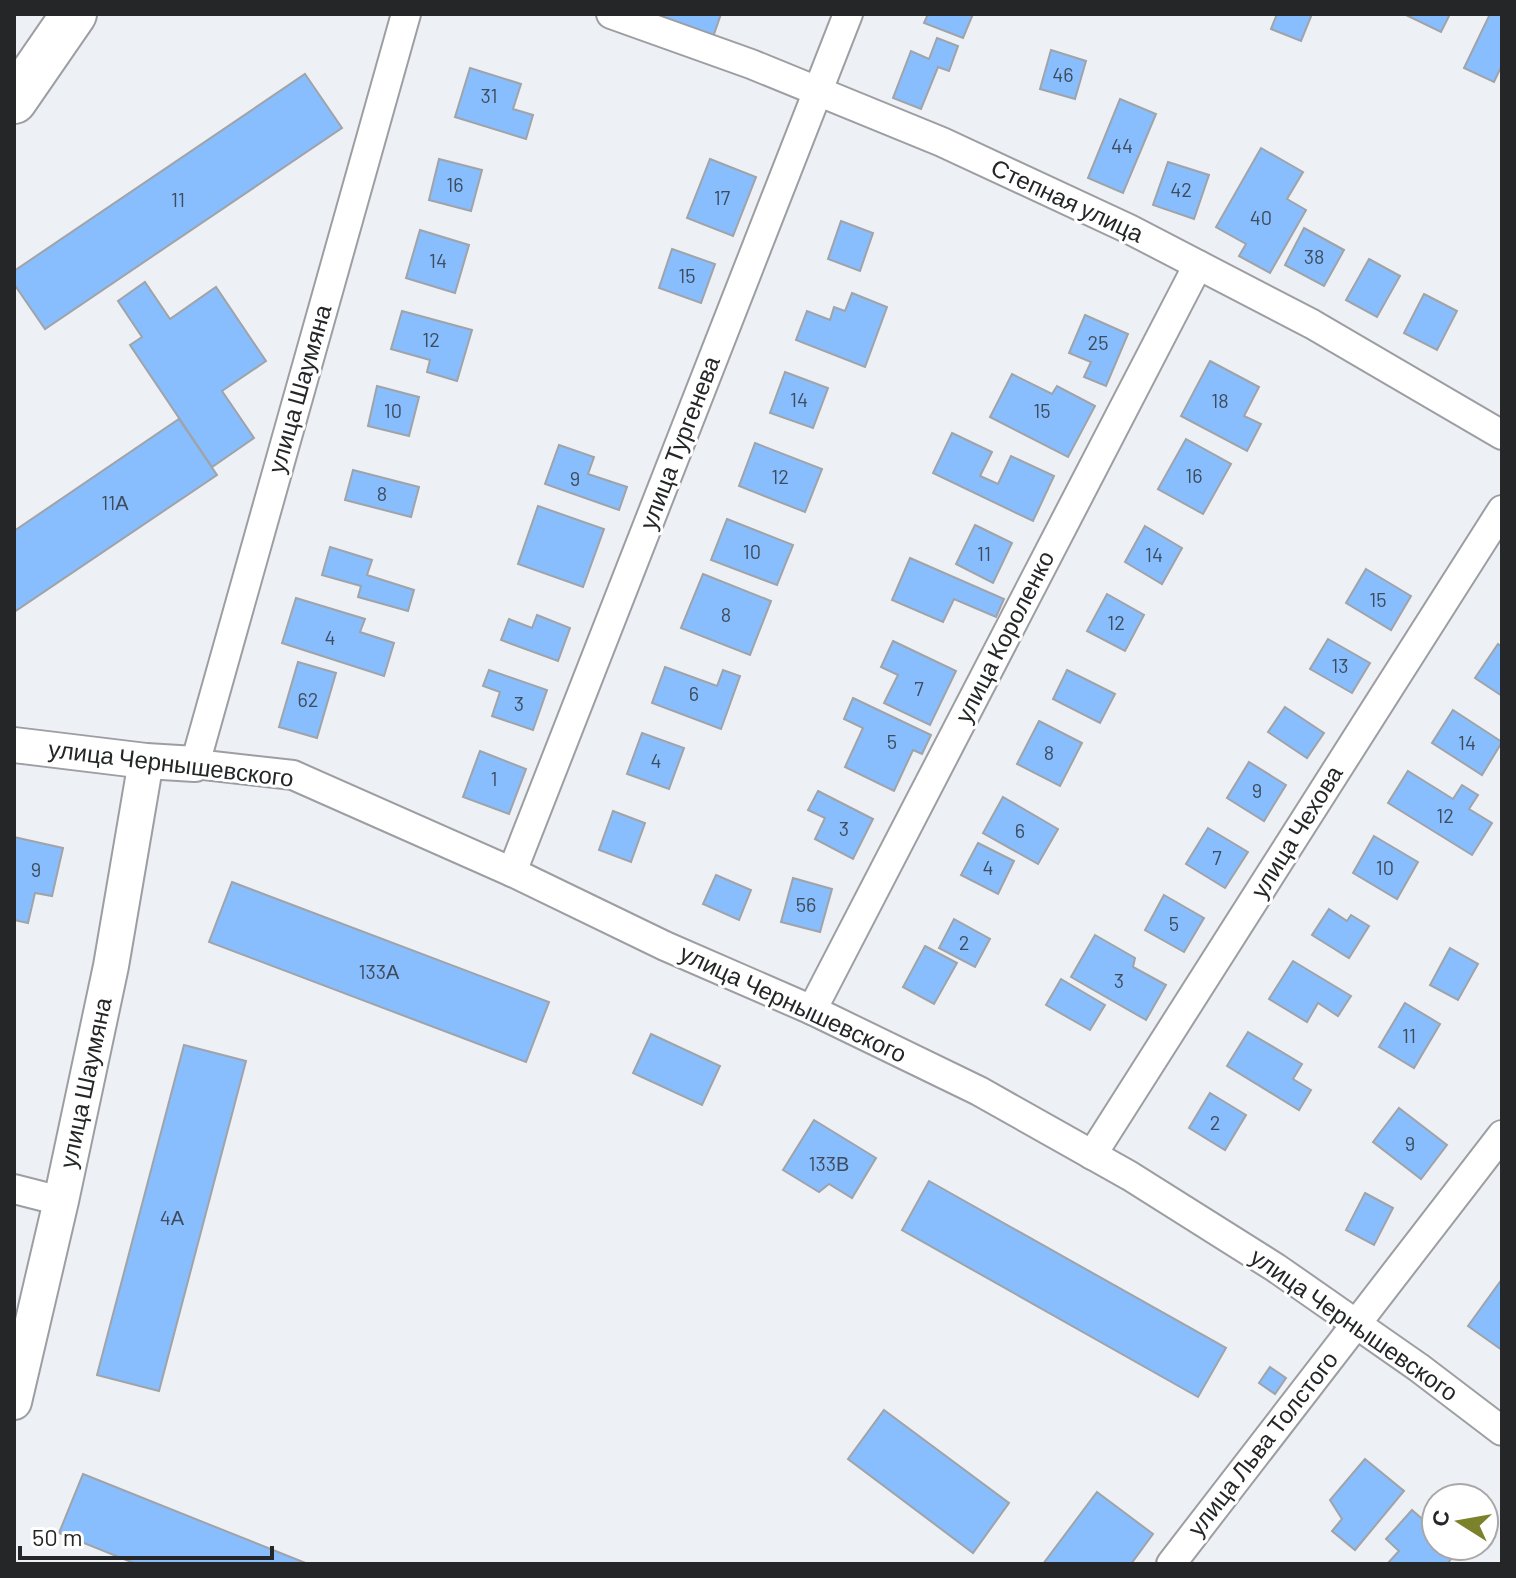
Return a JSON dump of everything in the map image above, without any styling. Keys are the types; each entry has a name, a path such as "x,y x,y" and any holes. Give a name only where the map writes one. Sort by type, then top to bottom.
{"main road":[{"path":"14,101 74,14"}],"street":[{"name":"улица Шаумяна","path":"195,764 406,14"},
{"name":"Степная улица","path":"611,14 751,64 942,142 1114,222 1312,324 1502,435"},
{"name":"улица Тургенева","path":"512,872 848,14"},
{"name":"улица Короленко","path":"812,1010 1198,265"},
{"name":"улица Чехова","path":"1092,1155 1502,510"},
{"name":"улица Чернышевского","path":"14,745 293,775 812,1010 979,1091 1130,1176 1276,1268 1418,1367 1502,1431"},
{"name":"улица Шаумяна","path":"14,1402 111,966 146,761"},
{"name":"улица Льва Толстого","path":"1171,1564 1502,1135"},
{"path":"14,1189 61,1201"}],"building":[{"path":"657,14 721,14 713,37 656,17"},
{"path":"928,14 973,14 963,38 924,23"},
{"path":"1277,14 1312,14 1301,41 1271,29"},
{"path":"1404,14 1450,14 1441,32"},
{"path":"1490,14 1502,14 1502,65 1494,82 1464,68"},
{"path":"937,38 958,46 949,71 938,67 921,109 893,98 911,51 929,59"},
{"path":"1051,50 1086,61 1075,99 1040,89"},
{"path":"470,68 521,84 513,109 533,115 526,139 455,117"},
{"path":"305,74 342,128 45,329 14,284 14,271"},
{"path":"1120,99 1156,114 1123,193 1088,178"},
{"path":"1261,148 1303,172 1287,199 1306,210 1270,273 1239,256 1246,244 1216,227"},
{"path":"439,159 482,170 471,211 429,200"},
{"path":"710,159 756,177 733,236 687,218"},
{"path":"1168,162 1209,175 1194,219 1153,205"},
{"path":"841,221 873,233 860,271 828,259"},
{"path":"1304,228 1344,250 1324,286 1285,265"},
{"path":"420,230 469,245 455,293 406,278"},
{"path":"672,249 715,264 701,303 659,288"},
{"path":"1369,259 1400,276 1377,317 1346,300"},
{"path":"145,282 170,319 216,287 266,361 222,391 254,438 212,467 130,345 142,337 118,301"},
{"path":"852,293 887,307 865,367 796,340 807,311 830,320 834,307 845,311"},
{"path":"1424,294 1457,311 1437,350 1404,333"},
{"path":"402,311 472,330 457,381 427,372 430,360 391,349"},
{"path":"1085,315 1128,334 1106,386 1084,377 1091,362 1069,353"},
{"path":"1210,361 1259,387 1244,416 1261,424 1247,451 1181,416"},
{"path":"785,372 828,388 813,428 770,413"},
{"path":"1012,374 1052,394 1057,386 1095,406 1068,457 990,417"},
{"path":"377,386 419,397 409,436 368,426"},
{"path":"179,419 217,475 14,612 14,531"},
{"path":"952,433 992,452 980,476 998,484 1011,456 1054,476 1033,521 933,473"},
{"path":"1186,439 1231,464 1203,514 1158,489"},
{"path":"755,443 822,469 805,512 739,486"},
{"path":"559,445 594,457 588,474 627,487 619,510 545,484"},
{"path":"353,470 419,487 411,517 345,500"},
{"path":"538,506 604,529 583,587 518,564"},
{"path":"727,519 793,545 777,585 711,560"},
{"path":"975,525 1012,543 993,583 956,564"},
{"path":"1145,526 1182,548 1162,584 1125,562"},
{"path":"330,547 372,560 367,575 414,590 408,611 358,597 361,586 322,575"},
{"path":"910,558 1004,599 996,617 954,599 943,622 892,600"},
{"path":"1366,569 1411,596 1391,630 1346,603"},
{"path":"703,574 771,601 750,655 681,628"},
{"path":"1107,594 1144,615 1125,651 1087,631"},
{"path":"296,598 365,619 360,632 394,643 384,676 282,643"},
{"path":"537,615 570,628 558,661 501,640 509,619 532,628"},
{"path":"1328,639 1370,663 1352,693 1310,669"},
{"path":"893,641 956,671 930,725 884,703 898,675 881,667"},
{"path":"1498,644 1502,647 1502,696 1475,678"},
{"path":"298,662 336,673 317,738 279,727"},
{"path":"665,667 717,686 723,670 740,676 721,729 652,703"},
{"path":"489,670 547,690 533,730 492,716 500,692 483,686"},
{"path":"1067,670 1115,694 1100,723 1053,699"},
{"path":"853,698 931,735 922,754 913,750 894,791 845,767 863,728 844,719"},
{"path":"1285,707 1324,733 1307,758 1268,732"},
{"path":"1453,710 1502,742 1482,775 1432,743"},
{"path":"1039,721 1082,743 1060,786 1017,764"},
{"path":"642,733 684,748 669,789 627,774"},
{"path":"480,751 526,769 509,814 463,797"},
{"path":"1249,762 1286,785 1264,821 1227,798"},
{"path":"1408,771 1453,799 1462,785 1478,795 1469,809 1492,823 1472,855 1388,803"},
{"path":"818,791 873,819 853,859 815,839 825,818 808,810"},
{"path":"1003,797 1058,829 1038,864 983,833"},
{"path":"613,811 645,823 631,862 599,850"},
{"path":"1208,828 1248,852 1225,888 1186,864"},
{"path":"1374,836 1418,862 1397,899 1353,873"},
{"path":"14,837 63,848 52,896 35,893 28,923 14,920"},
{"path":"978,843 1014,861 998,894 961,875"},
{"path":"716,875 751,890 739,920 703,904"},
{"path":"793,878 832,889 820,932 781,922"},
{"path":"232,882 549,1002 526,1062 209,942"},
{"path":"1164,895 1204,918 1184,952 1145,930"},
{"path":"1329,909 1347,921 1351,915 1369,926 1349,958 1312,935"},
{"path":"954,919 990,939 975,967 939,948"},
{"path":"1095,935 1135,958 1133,967 1166,985 1146,1020 1071,977"},
{"path":"925,946 957,963 934,1004 903,987"},
{"path":"1450,948 1478,964 1458,1000 1430,985"},
{"path":"1293,961 1351,996 1338,1016 1318,1003 1307,1022 1269,999"},
{"path":"1061,979 1105,1005 1090,1030 1046,1005"},
{"path":"1405,1003 1440,1024 1414,1068 1379,1047"},
{"path":"1248,1032 1302,1064 1293,1079 1311,1090 1299,1110 1227,1066"},
{"path":"651,1034 720,1066 702,1105 633,1073"},
{"path":"184,1045 246,1061 159,1391 97,1375"},
{"path":"1210,1093 1246,1115 1225,1150 1189,1128"},
{"path":"1399,1108 1447,1145 1421,1179 1373,1142"},
{"path":"814,1120 876,1158 852,1198 829,1184 819,1192 783,1170"},
{"path":"929,1181 1226,1348 1198,1397 902,1230"},
{"path":"1365,1193 1393,1208 1374,1245 1346,1230"},
{"path":"1502,1279 1502,1350 1468,1326"},
{"path":"1270,1367 1286,1378 1275,1394 1259,1383"},
{"path":"884,1410 1009,1503 973,1553 848,1459"},
{"path":"1365,1459 1404,1491 1355,1550 1332,1531 1342,1519 1330,1500"},
{"path":"83,1474 308,1564 136,1564 59,1533"},
{"path":"1097,1492 1153,1534 1131,1564 1043,1564"},
{"path":"1412,1510 1420,1517 1420,1562 1449,1562 1387,1564 1399,1551 1386,1539"}]}
